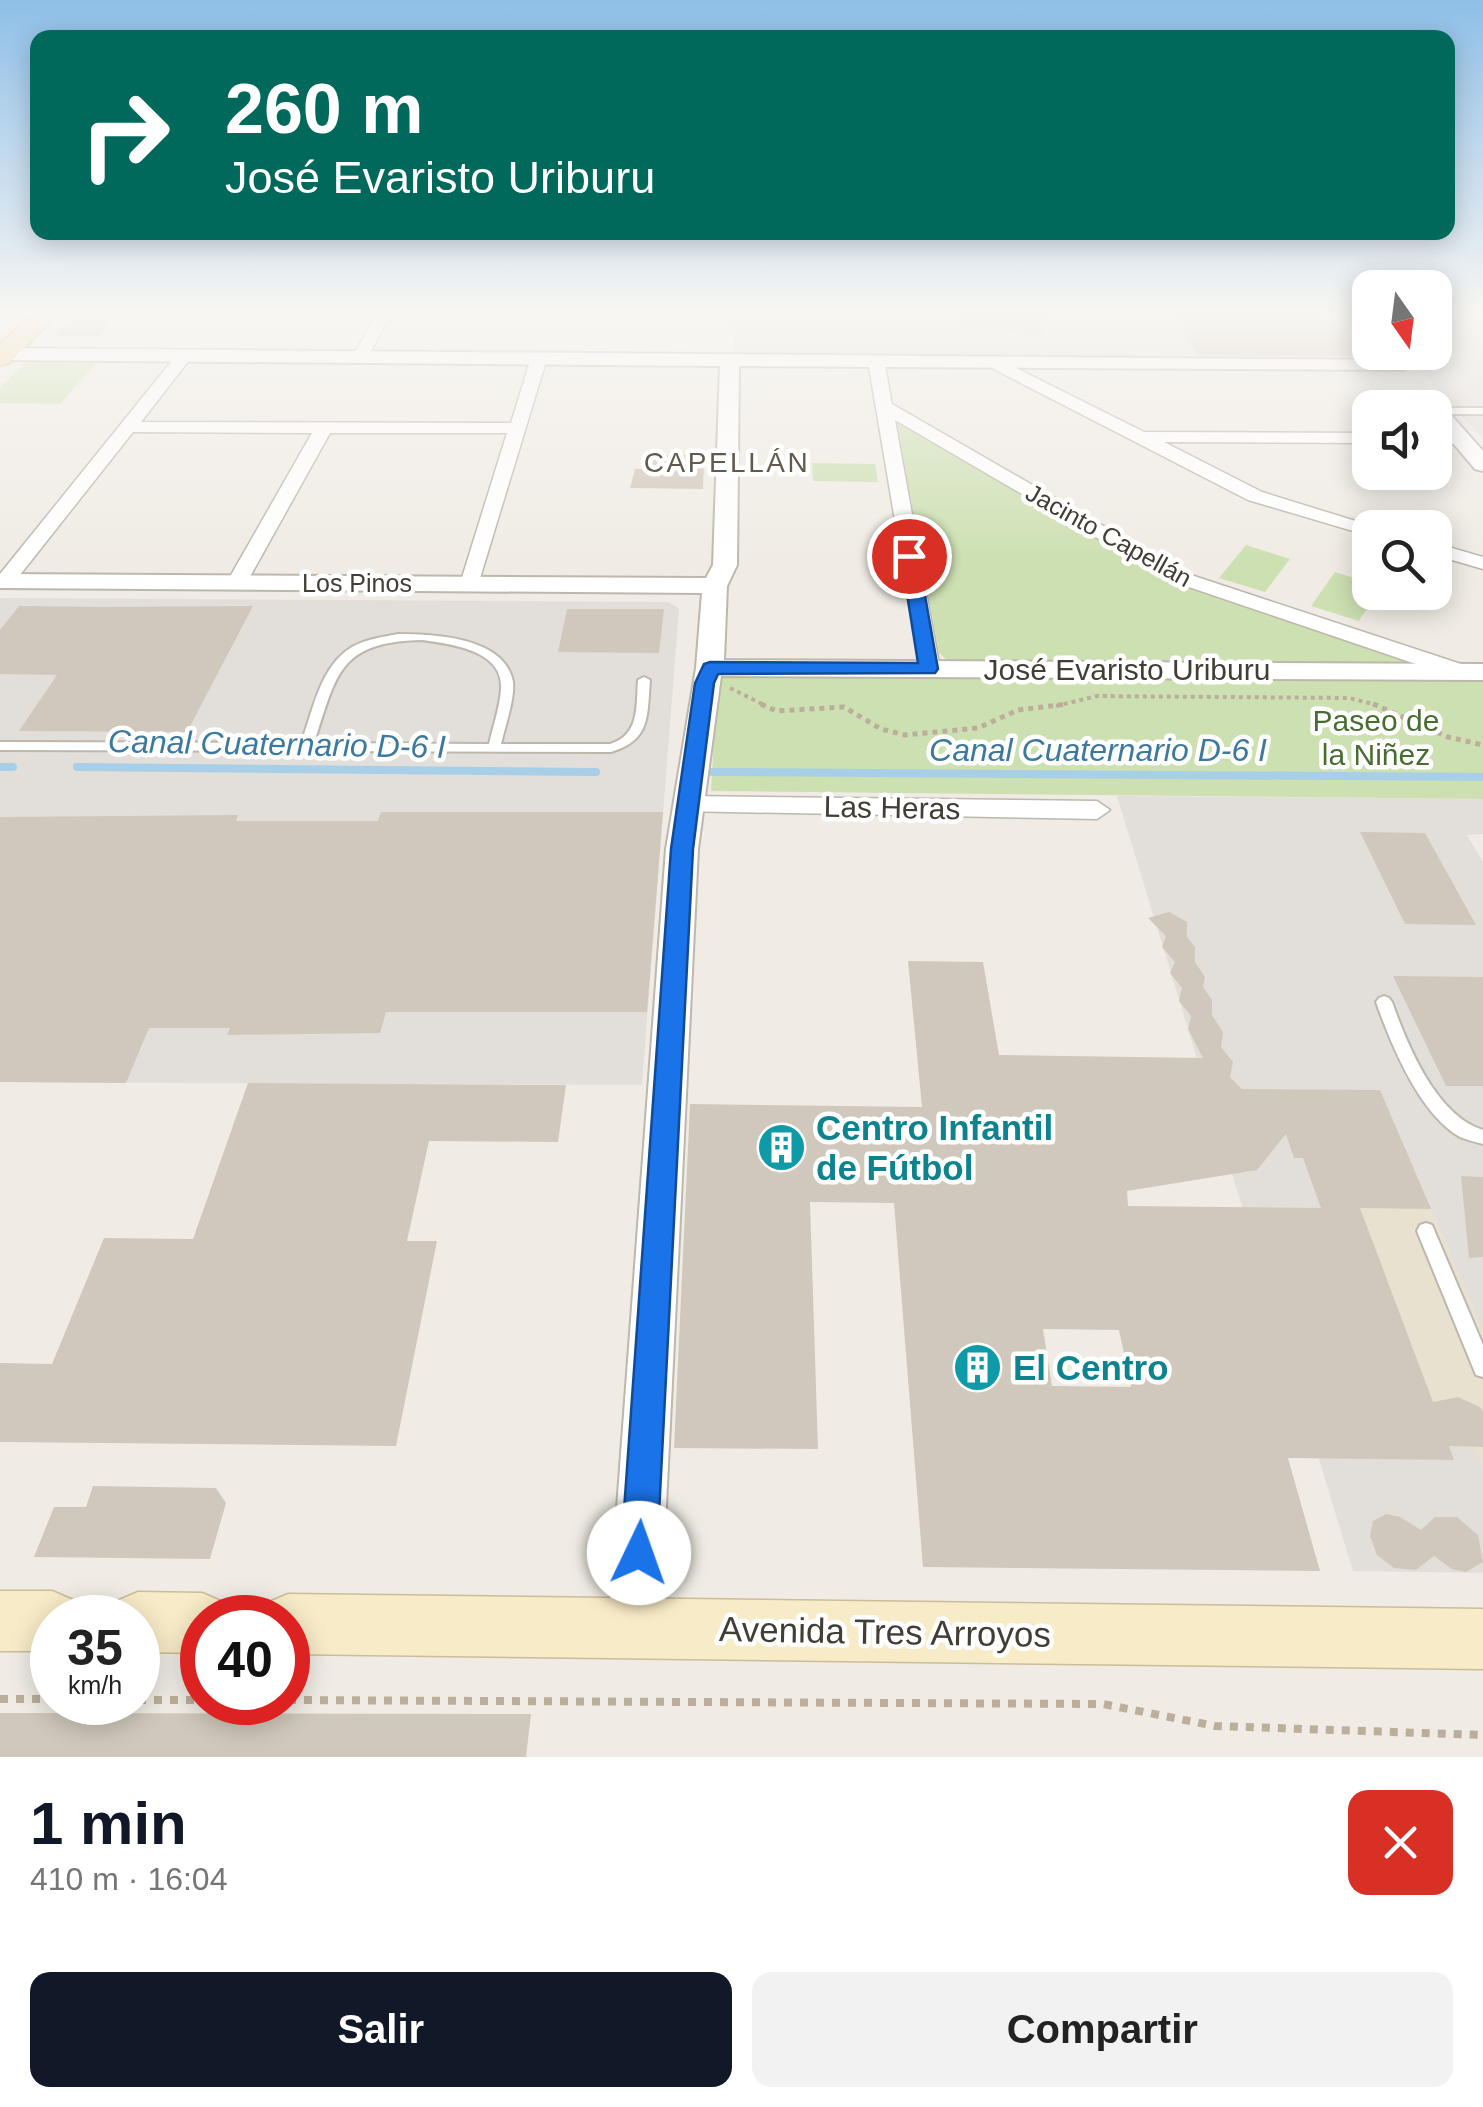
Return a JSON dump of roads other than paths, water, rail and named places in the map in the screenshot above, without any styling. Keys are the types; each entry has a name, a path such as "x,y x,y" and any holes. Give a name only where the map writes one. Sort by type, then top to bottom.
{"main road":[{"path":"0,1621 30,1622"},
{"name":"Avenida Tres Arroyos","path":"310,1624 1483,1639"}],"street":[{"path":"2,581 153,395"},
{"path":"470,584 528,395"},
{"path":"634,1628 682,849 704,683 714,675 715,586 725,565 729,395"},
{"path":"881,395 928,669"},
{"path":"1057,395 1256,496 1352,525"},
{"name":"Jacinto Capellán","path":"883,406 1178,577 1472,672"},
{"path":"128,427 518,428"},
{"path":"237,582 324,428"},
{"path":"1452,429 1483,464"},
{"path":"1139,437 1352,438"},
{"path":"1452,439 1461,439"},
{"path":"1452,555 1483,564"},
{"name":"Los Pinos","path":"2,581 715,586"},
{"name":"José Evaristo Uriburu","path":"714,675 928,669 1472,672"},
{"name":"Las Heras","path":"688,805 1097,810"}],"lane":[{"path":"1452,410 1483,411"},
{"path":"306,747 335,671 346,656 383,642 430,638 474,646 502,664 508,686 494,748"},
{"path":"0,746 624,745 640,730 644,680"},
{"path":"1384,1002 1394,1033 1438,1107 1474,1136 1483,1137"},
{"path":"1426,1230 1483,1368"}],"waterway":[{"name":"Canal Cuaternario D-6 I","path":"0,767 13,767"},
{"name":"Canal Cuaternario D-6 I","path":"77,767 596,772"},
{"name":"Canal Cuaternario D-6 I","path":"712,772 1483,777"}],"place":[{"name":"Centro Infantil de Fútbol","path":"781,1148"},
{"name":"El Centro","path":"978,1368"}],"district":[{"name":"CAPELLÁN","path":"727,462"}],"park label":[{"name":"Paseo de la Niñez","path":"1376,738"}]}
